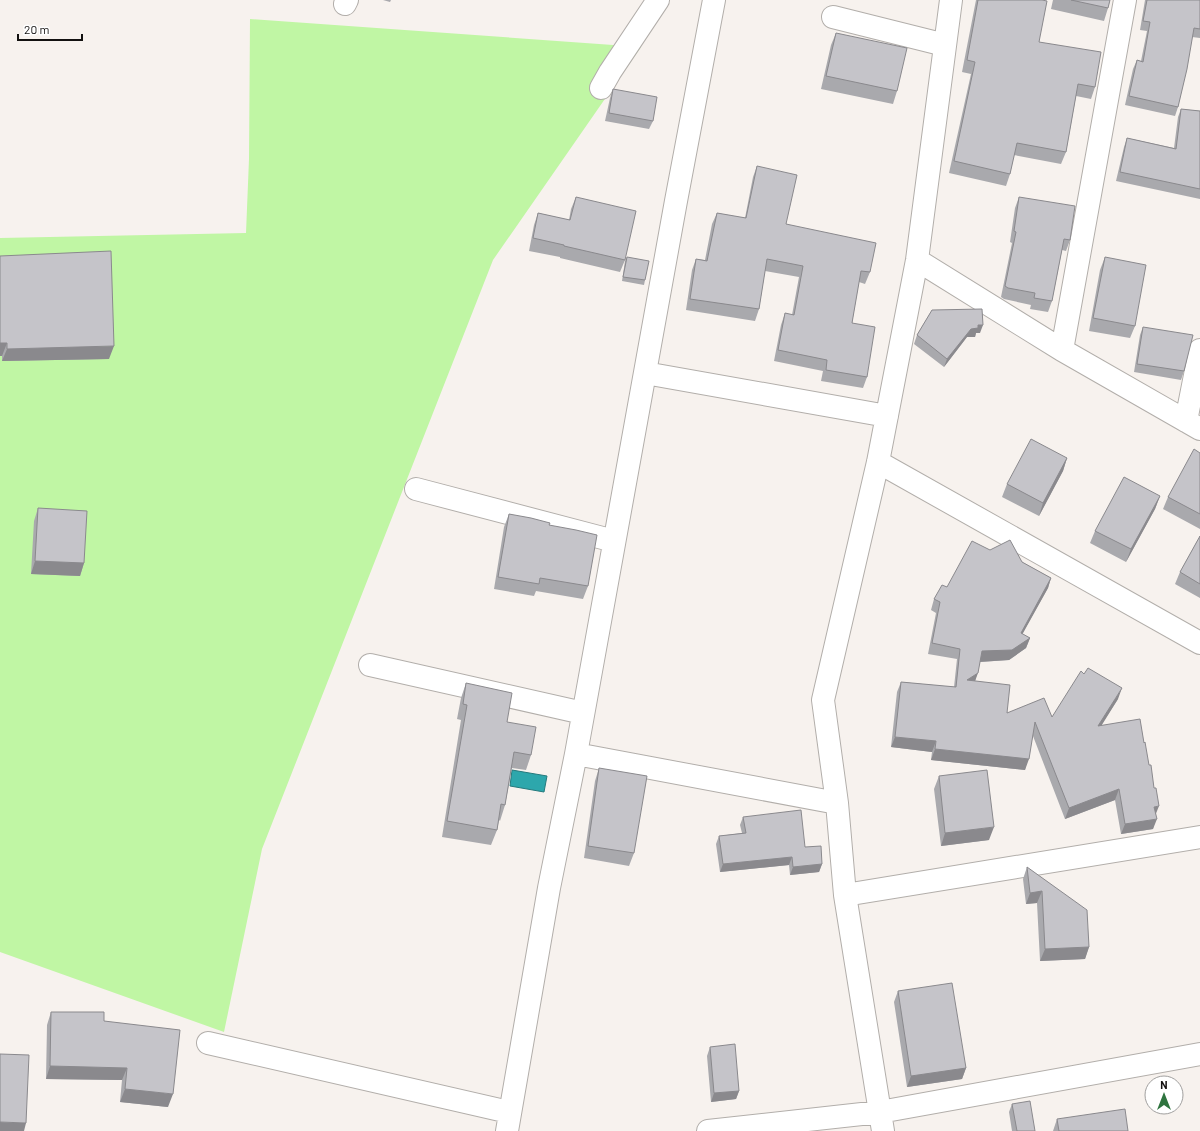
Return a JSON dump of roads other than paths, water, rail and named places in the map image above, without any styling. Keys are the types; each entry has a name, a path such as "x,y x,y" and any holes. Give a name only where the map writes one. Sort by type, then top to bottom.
{"street":[{"path":"601,88 658,0"},
{"path":"208,1043 508,1122 549,888 576,754 714,0"},
{"path":"882,1122 845,895 837,803 822,700 878,462 917,260 951,0"},
{"path":"1062,350 1125,0"},
{"path":"833,16 945,45"},
{"path":"917,260 1062,350 1193,425 1200,350"},
{"path":"645,373 887,416"},
{"path":"878,462 1200,643"},
{"path":"416,489 614,541"},
{"path":"370,665 583,713"},
{"path":"576,754 837,803"},
{"path":"845,895 1200,837"},
{"path":"708,1131 882,1122 1200,1054"}],"water":[{"path":"512,770 547,776 544,792 510,786"}]}
